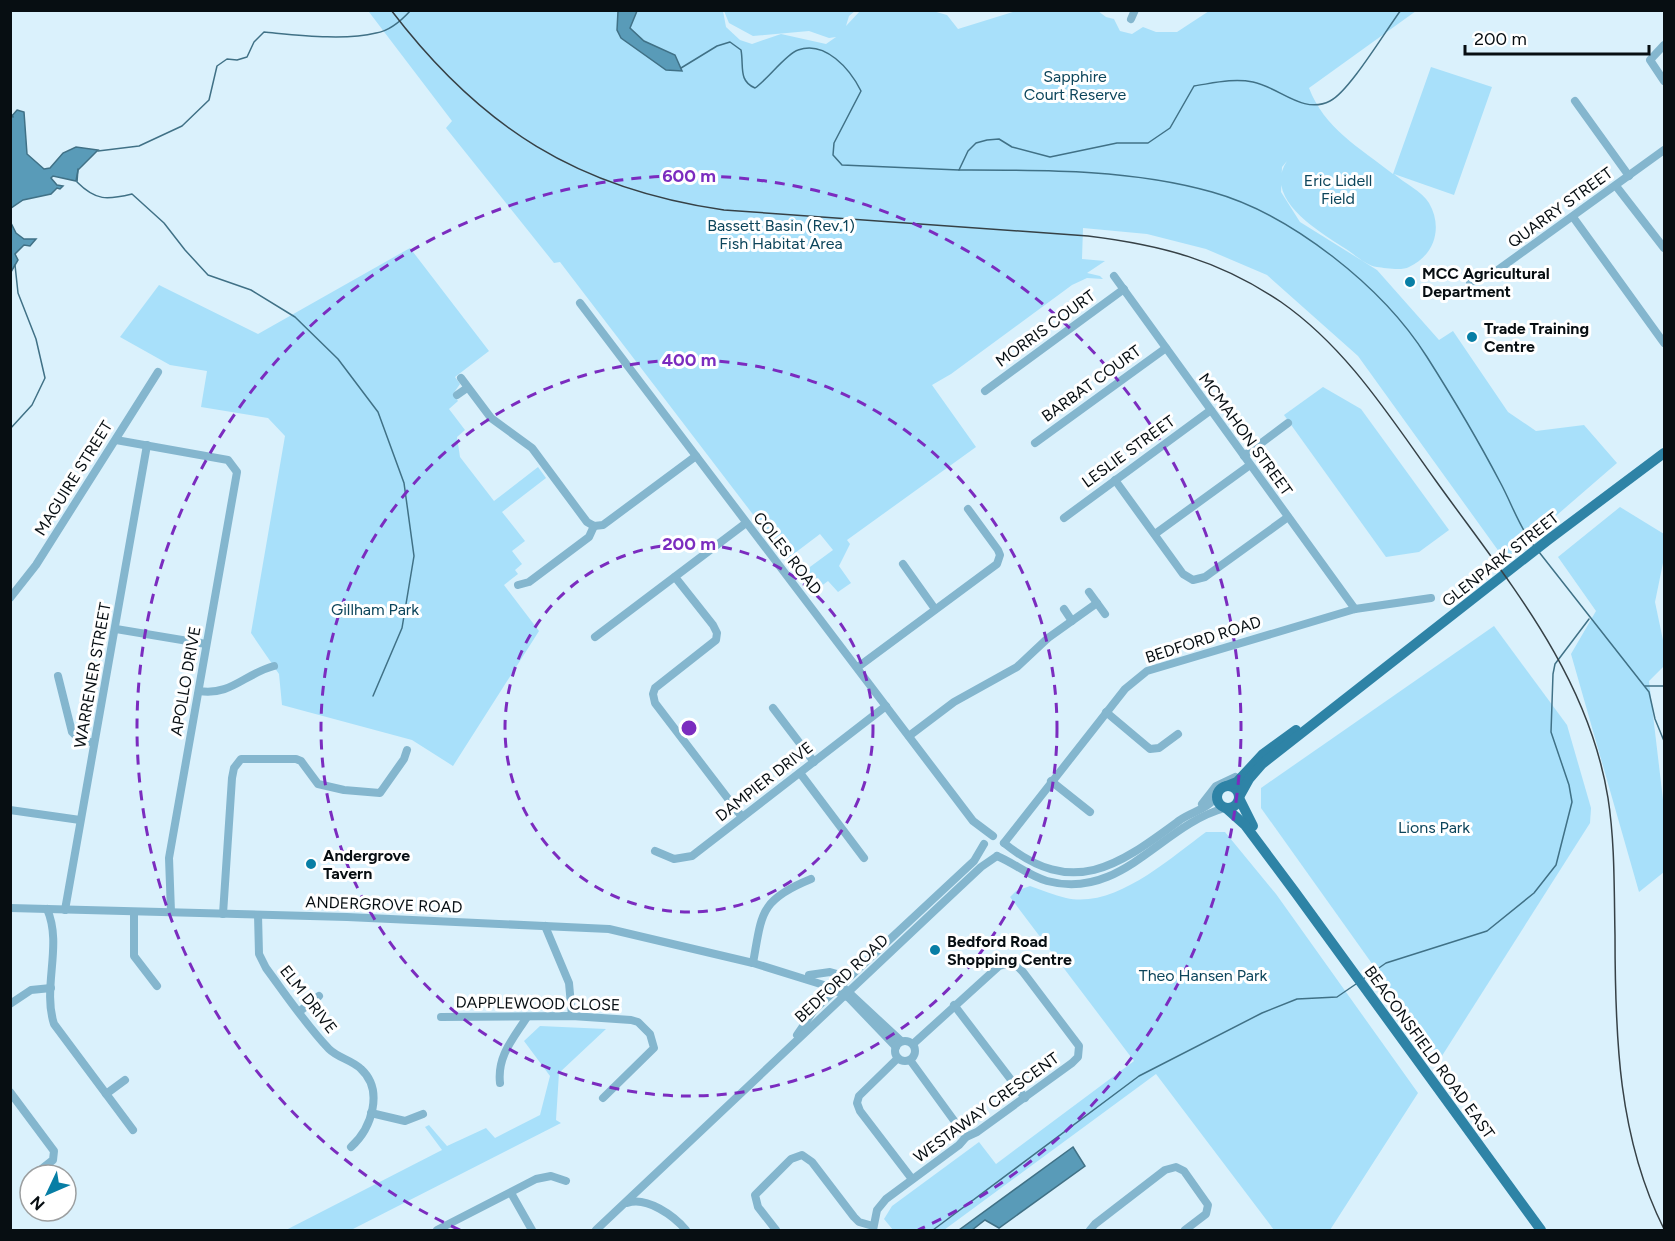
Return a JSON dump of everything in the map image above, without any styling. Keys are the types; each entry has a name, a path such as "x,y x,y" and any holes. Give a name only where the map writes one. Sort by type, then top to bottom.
{"main road":[{"name":"GLENPARK STREET","path":"1239,798 1258,768 1665,451"},
{"name":"GLENPARK STREET","path":"1227,786 1237,782 1266,752 1366,682"},
{"path":"1227,786 1235,789 1239,798 1236,805 1226,808 1218,802 1217,795 1221,788 1227,786"},
{"name":"BEACONSFIELD ROAD EAST","path":"1239,798 1249,820 1295,892"},
{"name":"BEACONSFIELD ROAD EAST","path":"1226,808 1245,825 1541,1230"}],"street":[{"path":"1665,45 1650,60 1665,81"},
{"path":"1575,101 1629,176"},
{"name":"QUARRY STREET","path":"1470,282 1495,272 1665,150"},
{"path":"1616,186 1665,248"},
{"path":"1573,217 1665,343"},
{"name":"MCMAHON STREET","path":"1114,276 1355,609"},
{"name":"MORRIS COURT","path":"985,391 1124,289"},
{"name":"COLES ROAD","path":"580,303 858,667 973,821 984,844"},
{"name":"BARBAT COURT","path":"1035,443 1166,348"},
{"name":"MAGUIRE STREET","path":"10,598 33,571 158,372"},
{"path":"460,378 491,418 525,441 587,522 594,526 603,525 696,456"},
{"path":"458,395 467,388"},
{"name":"LESLIE STREET","path":"1064,518 1211,410"},
{"path":"1244,456 1288,423"},
{"path":"116,440 147,445"},
{"name":"APOLLO DRIVE","path":"147,445 235,462 237,472 169,858 171,912"},
{"name":"WARRENER STREET","path":"53,928 63,910 116,629 147,445"},
{"path":"1155,534 1250,465"},
{"path":"1114,480 1183,574 1198,580 1288,517"},
{"path":"858,667 994,567 999,559 998,550 968,509"},
{"path":"595,637 746,523"},
{"path":"518,585 529,582 589,537 594,526"},
{"path":"903,564 935,609"},
{"path":"675,577 717,633 712,646 662,681 653,694 659,710 742,817"},
{"path":"1089,592 1105,614"},
{"name":"BEDFORD ROAD","path":"1004,843 1133,680 1155,668 1355,609 1431,598"},
{"path":"909,736 954,702 1017,667 1097,603"},
{"path":"1064,609 1072,621"},
{"path":"116,629 206,644"},
{"path":"199,691 224,691 252,673 274,666"},
{"path":"58,676 72,732 79,739 94,743"},
{"name":"DAMPIER DRIVE","path":"655,851 674,859 692,856 886,706"},
{"path":"773,708 814,762"},
{"path":"1106,712 1151,752 1178,735"},
{"path":"223,914 232,778 234,768 241,759 296,759 301,761 318,784 344,790 380,793 404,759 407,750"},
{"path":"1226,808 1193,820 1132,865 1102,878 1069,883 1050,882 997,856 987,854 984,844 993,836 1024,858 1051,869 1088,872 1126,859 1207,800 1216,786 1235,777 1266,752"},
{"path":"800,773 864,858"},
{"path":"1051,781 1090,812"},
{"path":"1182,819 1210,805 1217,795"},
{"path":"10,810 80,820"},
{"name":"COLES ROAD","path":"973,821 993,836"},
{"name":"BEDFORD ROAD","path":"993,836 1016,826"},
{"path":"997,856 1003,851 1004,843"},
{"name":"BEDFORD ROAD","path":"786,1050 809,1015 974,861 984,844"},
{"name":"BEDFORD ROAD","path":"596,1230 981,867 997,856"},
{"path":"750,963 765,909 794,886 812,879"},
{"name":"ANDERGROVE ROAD","path":"10,908 545,926 626,932 750,963 837,988"},
{"path":"47,909 53,928 51,1012 56,1028 133,1130"},
{"path":"134,912 134,957 156,986"},
{"name":"ELM DRIVE","path":"258,915 259,954 266,968 332,1052 354,1063 371,1080 375,1097 371,1113 360,1136 351,1147"},
{"path":"545,926 569,983 572,1016"},
{"name":"WESTAWAY CRESCENT","path":"873,1228 881,1203 966,1137 977,1132 1025,1098 1078,1057 1079,1046 1016,964 1009,962 999,966 913,1044"},
{"name":"ANDERGROVE ROAD","path":"750,963 809,975 847,993 899,1044"},
{"path":"809,975 830,972 844,976 852,973"},
{"path":"10,1004 31,990 51,988"},
{"path":"300,1011 320,996"},
{"path":"954,1005 1025,1098"},
{"name":"DAPPLEWOOD CLOSE","path":"441,1017 572,1016 638,1022 653,1040 654,1048 603,1098"},
{"path":"500,1083 498,1067 502,1055 527,1017"},
{"path":"898,1058 904,1061 910,1060 915,1053 913,1044 899,1044 898,1058 859,1096 857,1103 860,1111 912,1179"},
{"path":"910,1060 966,1137"},
{"path":"106,1094 126,1080"},
{"path":"10,1092 54,1151 49,1163"},
{"path":"371,1113 405,1121 423,1114"},
{"path":"776,1230 758,1207 755,1195 791,1159 802,1155 813,1162 854,1217 859,1222 873,1228"},
{"path":"1090,1230 1148,1184 1174,1167 1183,1170 1208,1205 1205,1215 1185,1230"},
{"path":"437,1230 545,1177 551,1176 566,1181"},
{"path":"644,1186 643,1192 650,1205"},
{"path":"511,1193 532,1230"},
{"path":"625,1204 633,1201 650,1205 678,1221 686,1230"}],"green space":[{"path":"371,10 723,11 726,27 740,40 752,44 781,34 826,44 836,37 829,38 809,31 753,36 729,23 724,11 855,11 849,16 846,26 860,11 933,11 947,15 958,29 1016,11 1098,11 1114,19 1120,31 1132,34 1143,27 1156,32 1177,32 1209,11 1416,11 1309,88 1333,126 1393,174 1431,67 1492,87 1454,195 1394,174 1422,195 1433,212 1436,231 1434,240 1425,255 1418,262 1402,269 1369,265 1309,224 1297,213 1282,188 1282,179 1281,192 1300,222 1377,270 1439,340 1453,331 1508,412 1536,431 1584,425 1617,463 1505,560 1358,356 1267,275 1206,249 1147,234 1083,228 1082,259 1105,261 1087,273 1103,279 1087,278 1072,285 951,374 932,385 976,447 847,540 850,544 839,566 851,583 838,592 828,581 812,593 799,575 833,550 820,534 787,559 560,262 554,263 446,128 452,121 369,12"},
{"name":"Gillham Park","path":"410,248 489,351 455,377 460,384 453,394 458,401 449,409 465,430 457,437 460,457 494,501 538,467 546,478 502,512 525,541 512,551 522,564 515,570 518,574 504,585 539,631 453,766 412,740 282,705 279,674 251,633 285,436 268,418 201,407 207,371 170,365 120,337 159,285 258,334"},
{"path":"1323,387 1361,409 1449,530 1419,552 1386,557 1284,415"},
{"path":"1620,507 1664,534 1664,558 1655,602 1664,645 1664,666 1649,681 1664,808 1664,872 1639,892 1571,654 1596,611 1558,557"},
{"name":"Lions Park","path":"1494,626 1567,725 1591,808 1590,823 1440,1059 1261,808 1261,788"},
{"name":"Theo Hansen Park","path":"1206,832 1225,832 1276,894 1418,1093 1330,1230 1274,1230 1156,1074 944,1230 893,1230 884,1219 892,1206 979,1142 996,1164 1134,1061 1010,897 1016,891 1030,886 1066,898 1085,899 1103,896 1122,889 1158,868"},
{"path":"540,1026 606,1029 559,1073 556,1120 561,1123 351,1230 286,1230 442,1150 425,1127 429,1125 447,1146 486,1128 495,1138 540,1115 550,1076 524,1041"}],"shaded area":[{"path":"618,11 637,11 630,28 644,41 675,55 682,71 666,70 621,38 617,30"},
{"path":"17,110 24,112 27,154 44,169 50,168 63,153 76,147 98,150 78,170 76,181 53,176 51,178 57,185 63,186 60,189 57,188 51,194 23,200 11,208 11,117"},
{"path":"10,221 16,233 24,239 36,239 30,246 24,245 15,254 18,260 11,272"},
{"path":"1073,1147 1085,1166 999,1228 985,1220 972,1230 959,1230"}],"waterway":[{"path":"98,151 139,146 182,126 209,100 217,66 227,59 237,60 247,57 254,42 264,32 350,37 381,32 400,21 411,10"},
{"path":"681,68 717,46 730,42 741,50 744,77 755,88 793,52 808,48 818,49 836,58 861,91 834,143 833,155 842,165 959,170 968,151 976,143 987,140 999,139 1012,147 1050,157 1117,143 1148,143 1170,128 1194,86 1224,81 1246,81 1263,85 1291,99 1310,105 1330,101 1357,74 1401,10"},
{"path":"10,112 13,117"},
{"path":"78,169 77,182 96,196 109,198 132,194 164,223 208,275 251,290 295,317 338,359 378,412 404,483 414,556 402,628 373,696"},
{"path":"959,170 1086,172 1181,184 1242,203 1273,217 1303,235 1333,256 1360,280 1408,331 1427,357 1465,419 1534,546"},
{"path":"10,429 32,405 45,378 36,339 18,293 15,265"},
{"path":"1539,552 1649,692 1655,719 1664,741"},
{"path":"1363,979 1386,963 1487,931 1534,893 1556,865 1572,802 1569,785 1551,732 1553,674 1555,664 1589,619"},
{"path":"1645,686 1664,686"},
{"path":"933,1230 1139,1076 1262,1013 1297,999 1337,997 1356,984"}],"railway":[{"path":"391,10 425,52 460,88 497,120 536,146 578,169 623,186 671,200 724,210 1088,236 1140,244 1189,257 1235,275 1281,302 1327,340 1384,408 1516,592 1564,669 1583,710 1598,753 1608,798 1612,832 1616,1011 1622,1086 1637,1159 1664,1229"}],"place":[{"name":"MCC Agricultural Department","path":"1410,282"},
{"name":"Trade Training Centre","path":"1472,337"},
{"name":"Andergrove Tavern","path":"311,864"},
{"name":"Bedford Road Shopping Centre","path":"935,950"}],"park label":[{"name":"Sapphire Court Reserve","path":"1075,85"},
{"name":"Eric Lidell Field","path":"1338,189"},
{"name":"Bassett Basin (Rev.1) Fish Habitat Area","path":"781,234"}]}
